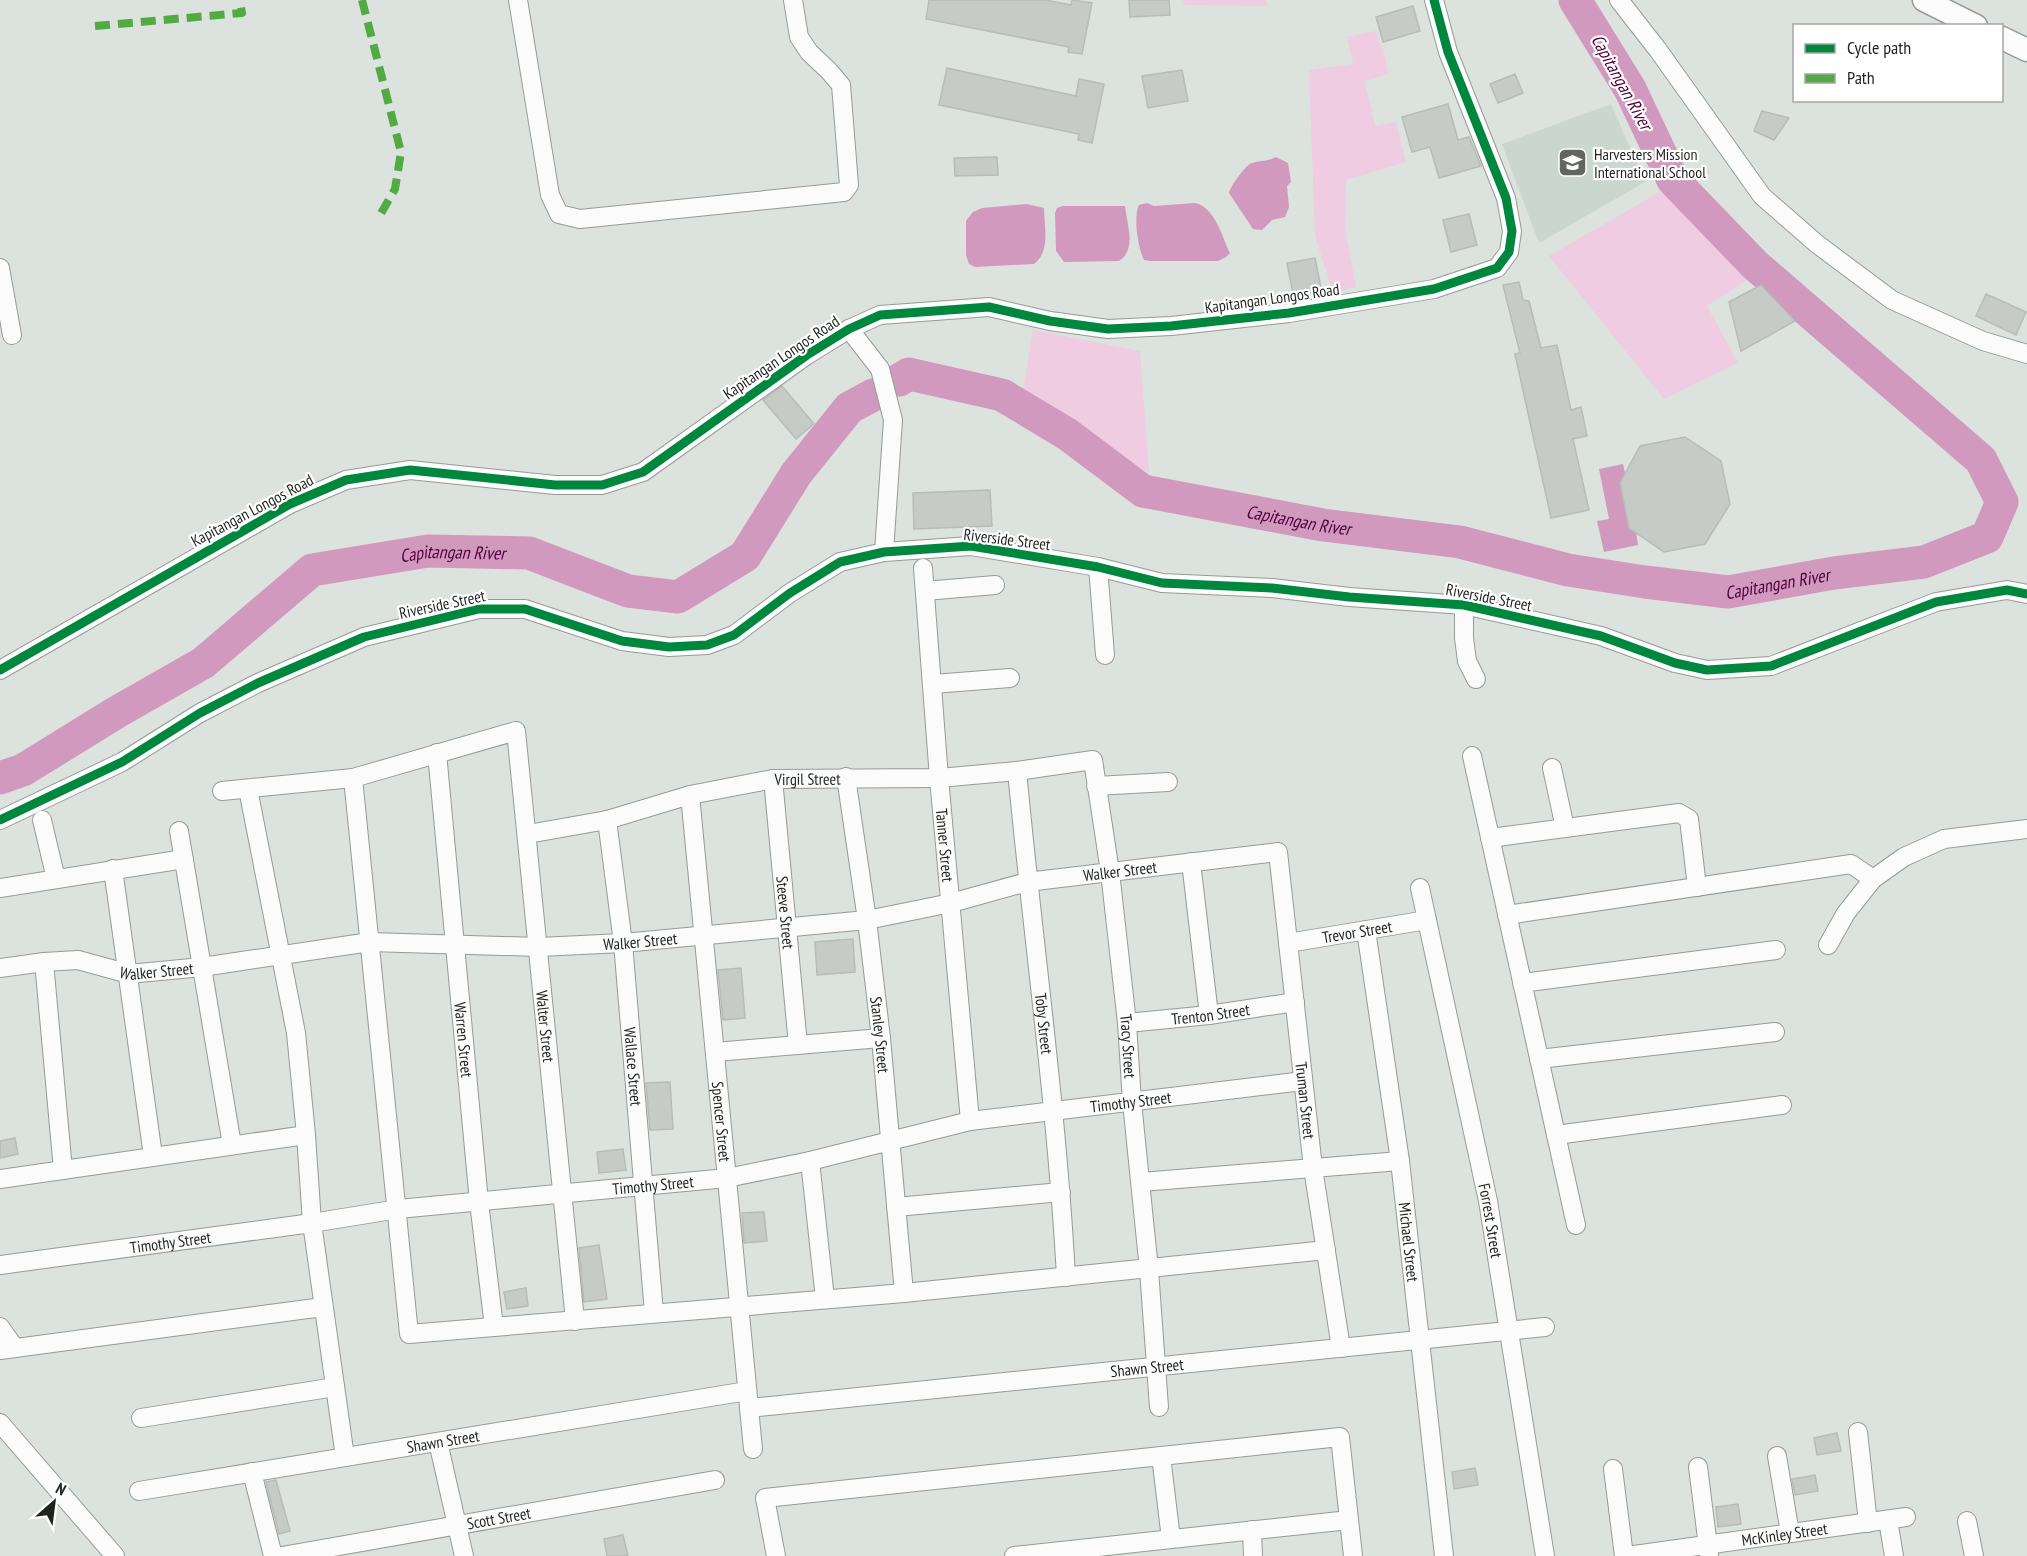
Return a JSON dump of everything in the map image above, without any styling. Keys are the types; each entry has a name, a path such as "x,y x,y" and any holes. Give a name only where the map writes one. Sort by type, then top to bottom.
{"street":[{"path":"519,0 550,195 560,214 580,219 844,192 849,185 841,85 809,52 799,37 793,0"},
{"name":"Kapitangan Longos Road","path":"0,670 290,504 346,480 410,470 555,485 602,485 643,472 849,328 880,315 989,307 1050,321 1108,329 1171,326 1288,313 1434,289 1497,268 1509,252 1512,231 1506,198 1448,52 1434,0"},
{"path":"1619,0 1658,50 1762,196 1817,244 1892,300 1983,341 2027,354"},
{"path":"1924,0 1973,24"},
{"path":"2003,39 2027,50"},
{"path":"0,268 12,335"},
{"path":"849,328 880,369 893,420 884,552"},
{"name":"Riverside Street","path":"0,820 122,762 200,713 258,683 364,638 479,609 525,609 622,641 669,647 707,645 734,635 790,593 840,562 884,552 971,546 1098,567 1162,584 1272,588 1349,597 1464,605 1601,636 1675,663 1707,670 1771,666 1936,602 2007,590 2027,594"},
{"path":"1098,567 1105,655"},
{"name":"Tanner Street","path":"923,568 939,778 970,1121"},
{"path":"925,591 995,585"},
{"path":"1464,605 1467,662 1476,679"},
{"path":"933,684 1010,678"},
{"name":"Walter Street","path":"437,753 516,731 528,834 574,1321"},
{"path":"222,791 353,778 437,753"},
{"name":"Warren Street","path":"437,753 479,1202 494,1327"},
{"path":"1472,756 1576,1225"},
{"name":"Virgil Street","path":"528,834 607,820 690,795 773,779 939,778 1017,771 1093,760"},
{"name":"Tracy Street","path":"1093,760 1110,872 1127,1023 1159,1407"},
{"path":"1552,768 1565,828"},
{"name":"Toby Street","path":"1017,771 1061,1192 1066,1277"},
{"name":"Stanley Street","path":"846,777 867,920 881,1038 904,1293"},
{"path":"353,778 410,1334 904,1293 1149,1270 1326,1250"},
{"name":"Steeve Street","path":"773,779 798,1045"},
{"path":"1096,786 1168,782"},
{"path":"248,789 296,1033 312,1223 345,1457"},
{"name":"Spencer Street","path":"690,795 753,1449"},
{"path":"1490,838 1679,813 1689,819 1698,887"},
{"path":"42,820 56,879"},
{"name":"Wallace Street","path":"607,820 623,943 654,1313"},
{"path":"1828,945 1846,913 1873,879 1904,857 1944,839 2027,830"},
{"path":"179,831 232,1145"},
{"name":"Walker Street","path":"0,968 78,960 129,974 202,967 370,942 539,947 623,943 867,920 951,903 1027,882 1278,852"},
{"name":"Truman Street","path":"1278,852 1313,1168 1341,1348"},
{"path":"0,888 184,859"},
{"path":"1191,862 1209,1015"},
{"path":"1507,915 1851,864 1873,879"},
{"path":"113,869 153,1156"},
{"name":"Forrest Street","path":"1420,888 1488,1201 1545,1556"},
{"name":"Trevor Street","path":"1288,943 1427,920"},
{"name":"Michael Street","path":"1366,930 1400,1161 1444,1556"},
{"path":"1522,983 1776,950"},
{"path":"44,962 63,1170"},
{"name":"Trenton Street","path":"1127,1023 1209,1015 1295,1002"},
{"path":"1539,1059 1775,1032"},
{"path":"715,1052 881,1038"},
{"name":"Timothy Street","path":"0,1265 312,1223 398,1209 727,1178 810,1161 970,1121 1303,1081"},
{"path":"1556,1135 1782,1105"},
{"path":"0,1179 306,1135"},
{"path":"810,1161 825,1299"},
{"path":"1141,1182 1400,1161"},
{"path":"896,1207 1061,1192"},
{"path":"0,1327 8,1349 323,1307"},
{"name":"Shawn Street","path":"139,1491 438,1442 748,1400 1156,1366 1545,1327"},
{"path":"141,1418 335,1387"},
{"path":"0,1423 115,1556"},
{"path":"1858,1432 1868,1523"},
{"path":"776,1556 765,1498 1340,1437 1353,1556"},
{"path":"438,1442 464,1556"},
{"path":"1161,1456 1171,1539"},
{"path":"1777,1456 1790,1533"},
{"path":"1698,1467 1708,1550"},
{"path":"1613,1469 1625,1556"},
{"path":"252,1472 273,1556"},
{"name":"Scott Street","path":"282,1556 715,1480"},
{"name":"McKinley Street","path":"1625,1556 1708,1550 1790,1533 1906,1517"},
{"path":"1014,1556 1104,1551 1171,1539 1349,1520"},
{"path":"1888,1520 1894,1556"},
{"path":"1967,1521 1974,1556"},
{"path":"1252,1530 1253,1556"}],"shaded area":[{"path":"1183,0 1265,0 1267,6 1184,5"},
{"path":"1376,31 1380,47 1383,48 1388,74 1365,81 1375,126 1396,122 1406,162 1346,180 1345,229 1356,287 1333,292 1315,236 1309,70 1353,64 1347,37"},
{"name":"Harvesters Mission International School","path":"1611,104 1645,182 1539,243 1502,144"},
{"path":"1276,157 1288,163 1291,182 1287,186 1289,207 1285,217 1272,220 1262,230 1253,229 1229,193 1249,164"},
{"path":"1660,192 1752,277 1707,306 1738,363 1664,399 1549,256"},
{"path":"1147,203 1154,206 1195,203 1202,206 1213,216 1230,253 1218,261 1144,260 1138,240 1136,217 1139,205"},
{"path":"1027,204 1044,208 1045,246 1039,259 1034,264 975,267 969,264 966,255 966,221 973,212 982,208"},
{"path":"1063,206 1125,206 1130,236 1125,256 1119,261 1064,262 1056,251 1055,213 1057,208"},
{"path":"1033,330 1140,351 1149,473 1022,396"},
{"path":"1623,464 1625,473 1620,484 1629,527 1636,532 1638,545 1604,552 1597,521 1609,519 1599,469"}],"building":[{"path":"929,0 1045,0 1071,5 1072,0 1092,3 1082,54 1068,52 1069,47 926,19"},
{"path":"1129,0 1169,0 1170,15 1130,17"},
{"path":"1413,6 1420,31 1383,42 1376,17"},
{"path":"947,68 1076,96 1079,79 1104,84 1092,143 1078,140 1079,134 939,105"},
{"path":"1182,70 1188,101 1148,108 1142,76"},
{"path":"1515,74 1523,93 1498,103 1490,84"},
{"path":"1448,104 1458,140 1469,137 1481,166 1439,178 1430,147 1412,152 1402,117"},
{"path":"1762,111 1789,118 1774,140 1754,131"},
{"path":"997,157 998,175 955,176 954,158"},
{"path":"1469,214 1477,245 1451,252 1443,220"},
{"path":"1315,258 1322,293 1294,299 1287,263"},
{"path":"1519,282 1523,300 1529,301 1541,348 1557,345 1571,410 1581,407 1587,436 1573,439 1589,510 1551,518 1515,354 1520,353 1503,285"},
{"path":"1761,285 1795,321 1741,351 1729,302"},
{"path":"1986,294 2026,312 2016,335 1976,316"},
{"path":"782,386 814,424 796,439 763,400"},
{"path":"1685,437 1721,461 1730,504 1705,544 1664,552 1629,528 1620,483 1640,446"},
{"path":"990,490 992,526 914,529 913,493"},
{"path":"853,939 855,972 817,975 815,942"},
{"path":"741,968 745,1018 723,1020 718,970"},
{"path":"670,1082 673,1129 650,1130 646,1083"},
{"path":"15,1138 18,1154 0,1158 0,1141"},
{"path":"623,1149 626,1170 599,1173 597,1152"},
{"path":"764,1212 767,1241 744,1243 742,1213"},
{"path":"599,1245 607,1299 584,1302 579,1248"},
{"path":"526,1288 528,1306 507,1309 504,1292"},
{"path":"1837,1433 1841,1451 1817,1455 1814,1438"},
{"path":"1475,1468 1478,1485 1454,1489 1452,1472"},
{"path":"1815,1475 1818,1491 1795,1495 1792,1479"},
{"path":"276,1480 290,1531 279,1534 266,1482"},
{"path":"1738,1504 1741,1524 1718,1527 1716,1507"},
{"path":"623,1535 628,1556 607,1556 604,1539"}],"waterway":[{"name":"Capitangan River","path":"899,380 909,374 1002,395 1067,434 1143,491 1323,525 1460,542 1568,570 1645,582 1728,592 1834,573 1924,562 1987,537 2002,502 1981,460 1755,265 1673,180 1630,89 1575,0"},
{"name":"Capitangan River","path":"0,778 23,770 117,712 203,663 312,570 428,551 529,553 628,591 678,597 745,556 796,474 849,408 873,395"}],"marked path":[{"path":"95,26 242,13 240,0"},
{"path":"362,0 401,152 395,189 380,215"}],"cycle path":[{"path":"0,670 290,504 346,480 410,470 555,485 602,485 643,472 807,355 849,329 880,315 989,307 1050,321 1108,329 1171,326 1289,313 1434,289 1497,268 1509,252 1512,231 1506,198 1448,52 1434,0"},
{"path":"0,820 122,762 200,713 258,683 364,637 479,609 525,609 622,641 669,647 707,645 734,635 790,593 840,562 884,552 971,546 1098,567 1162,583 1272,588 1349,597 1464,605 1601,636 1675,663 1707,670 1771,666 1936,602 2007,590 2027,594"}],"place":[{"name":"Harvesters Mission International School","path":"1573,163"}]}
